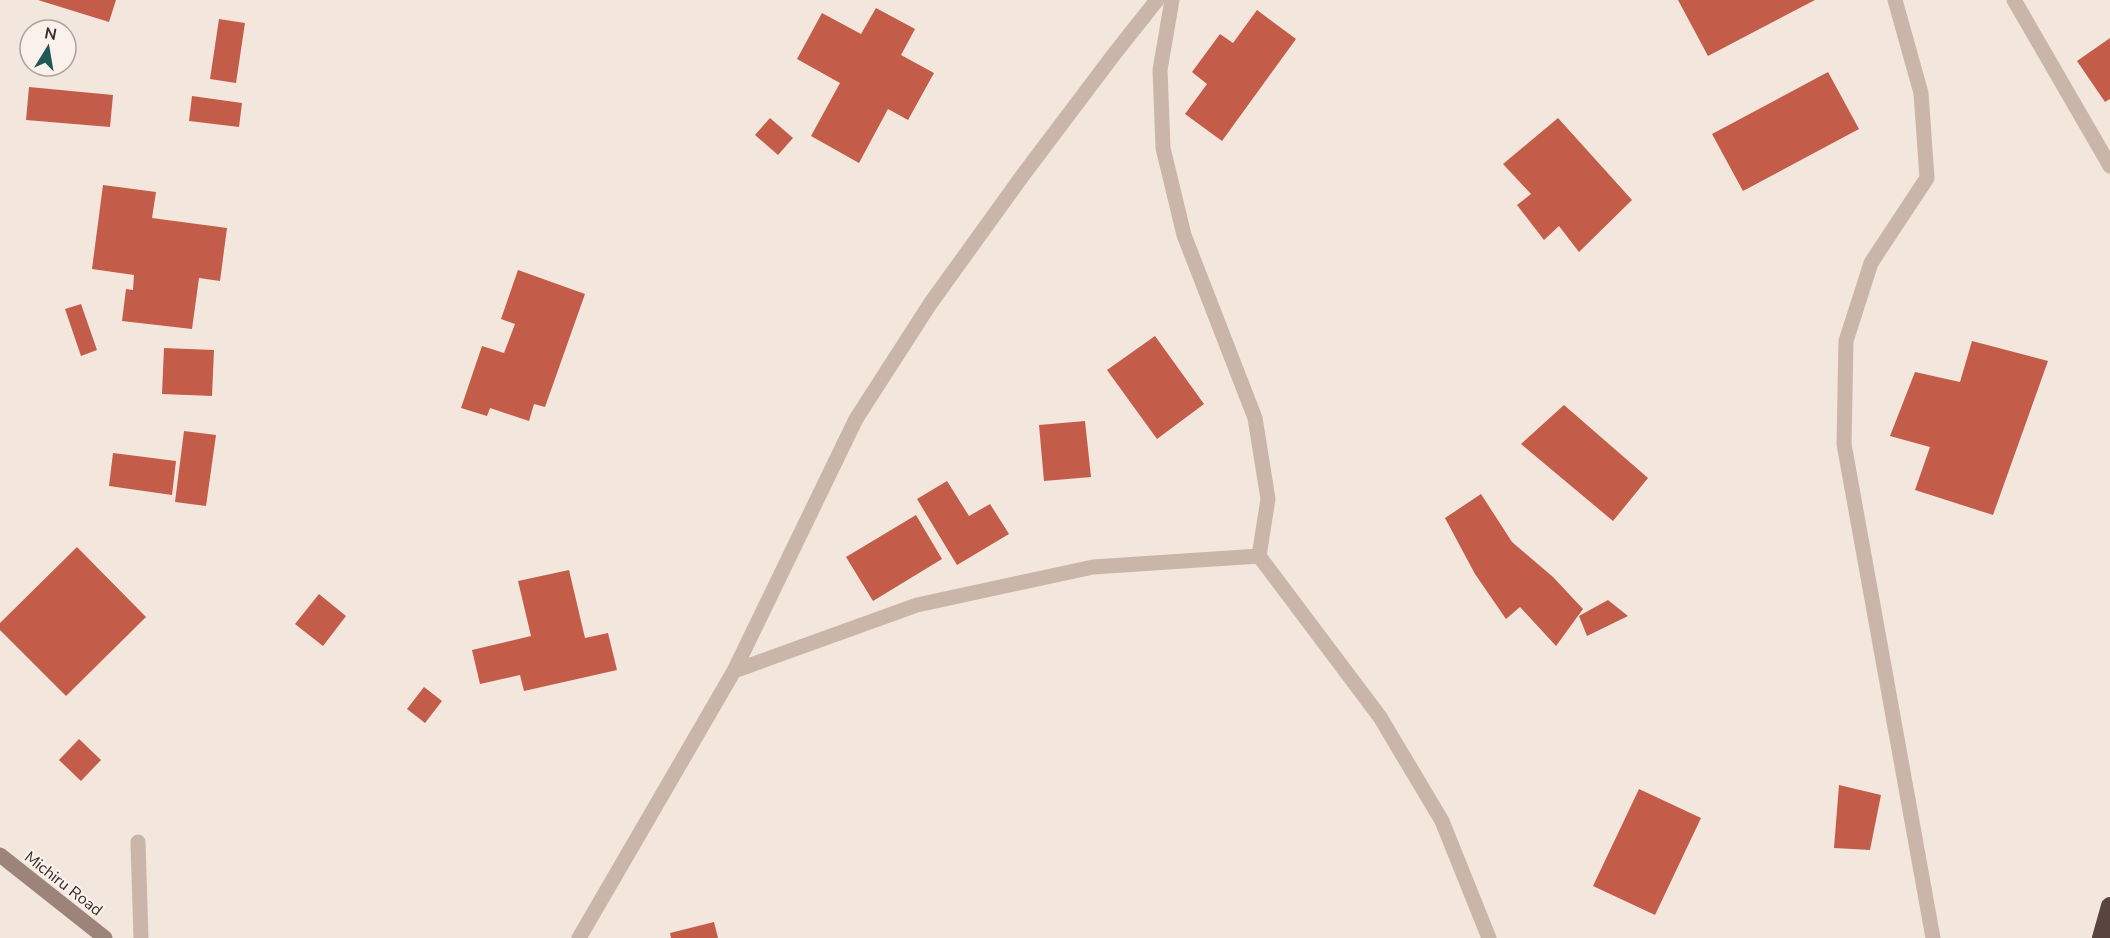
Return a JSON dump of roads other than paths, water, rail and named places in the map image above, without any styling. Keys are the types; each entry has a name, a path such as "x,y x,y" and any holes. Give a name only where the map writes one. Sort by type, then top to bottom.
{"highway":[{"path":"2102,938 2110,906"}],"street":[{"path":"579,938 734,672 856,419 930,303 1058,128 1157,0"},
{"path":"1172,0 1160,70 1163,148 1184,235 1255,418 1268,499 1259,556 1380,717 1442,821 1489,938"},
{"path":"1895,0 1921,93 1927,178 1871,263 1846,341 1844,444 1933,938"},
{"path":"2014,0 2110,166"},
{"path":"734,672 917,605 1093,567 1259,556"},
{"path":"138,842 141,938"},
{"name":"Michiru Road","path":"0,855 105,938"}]}
